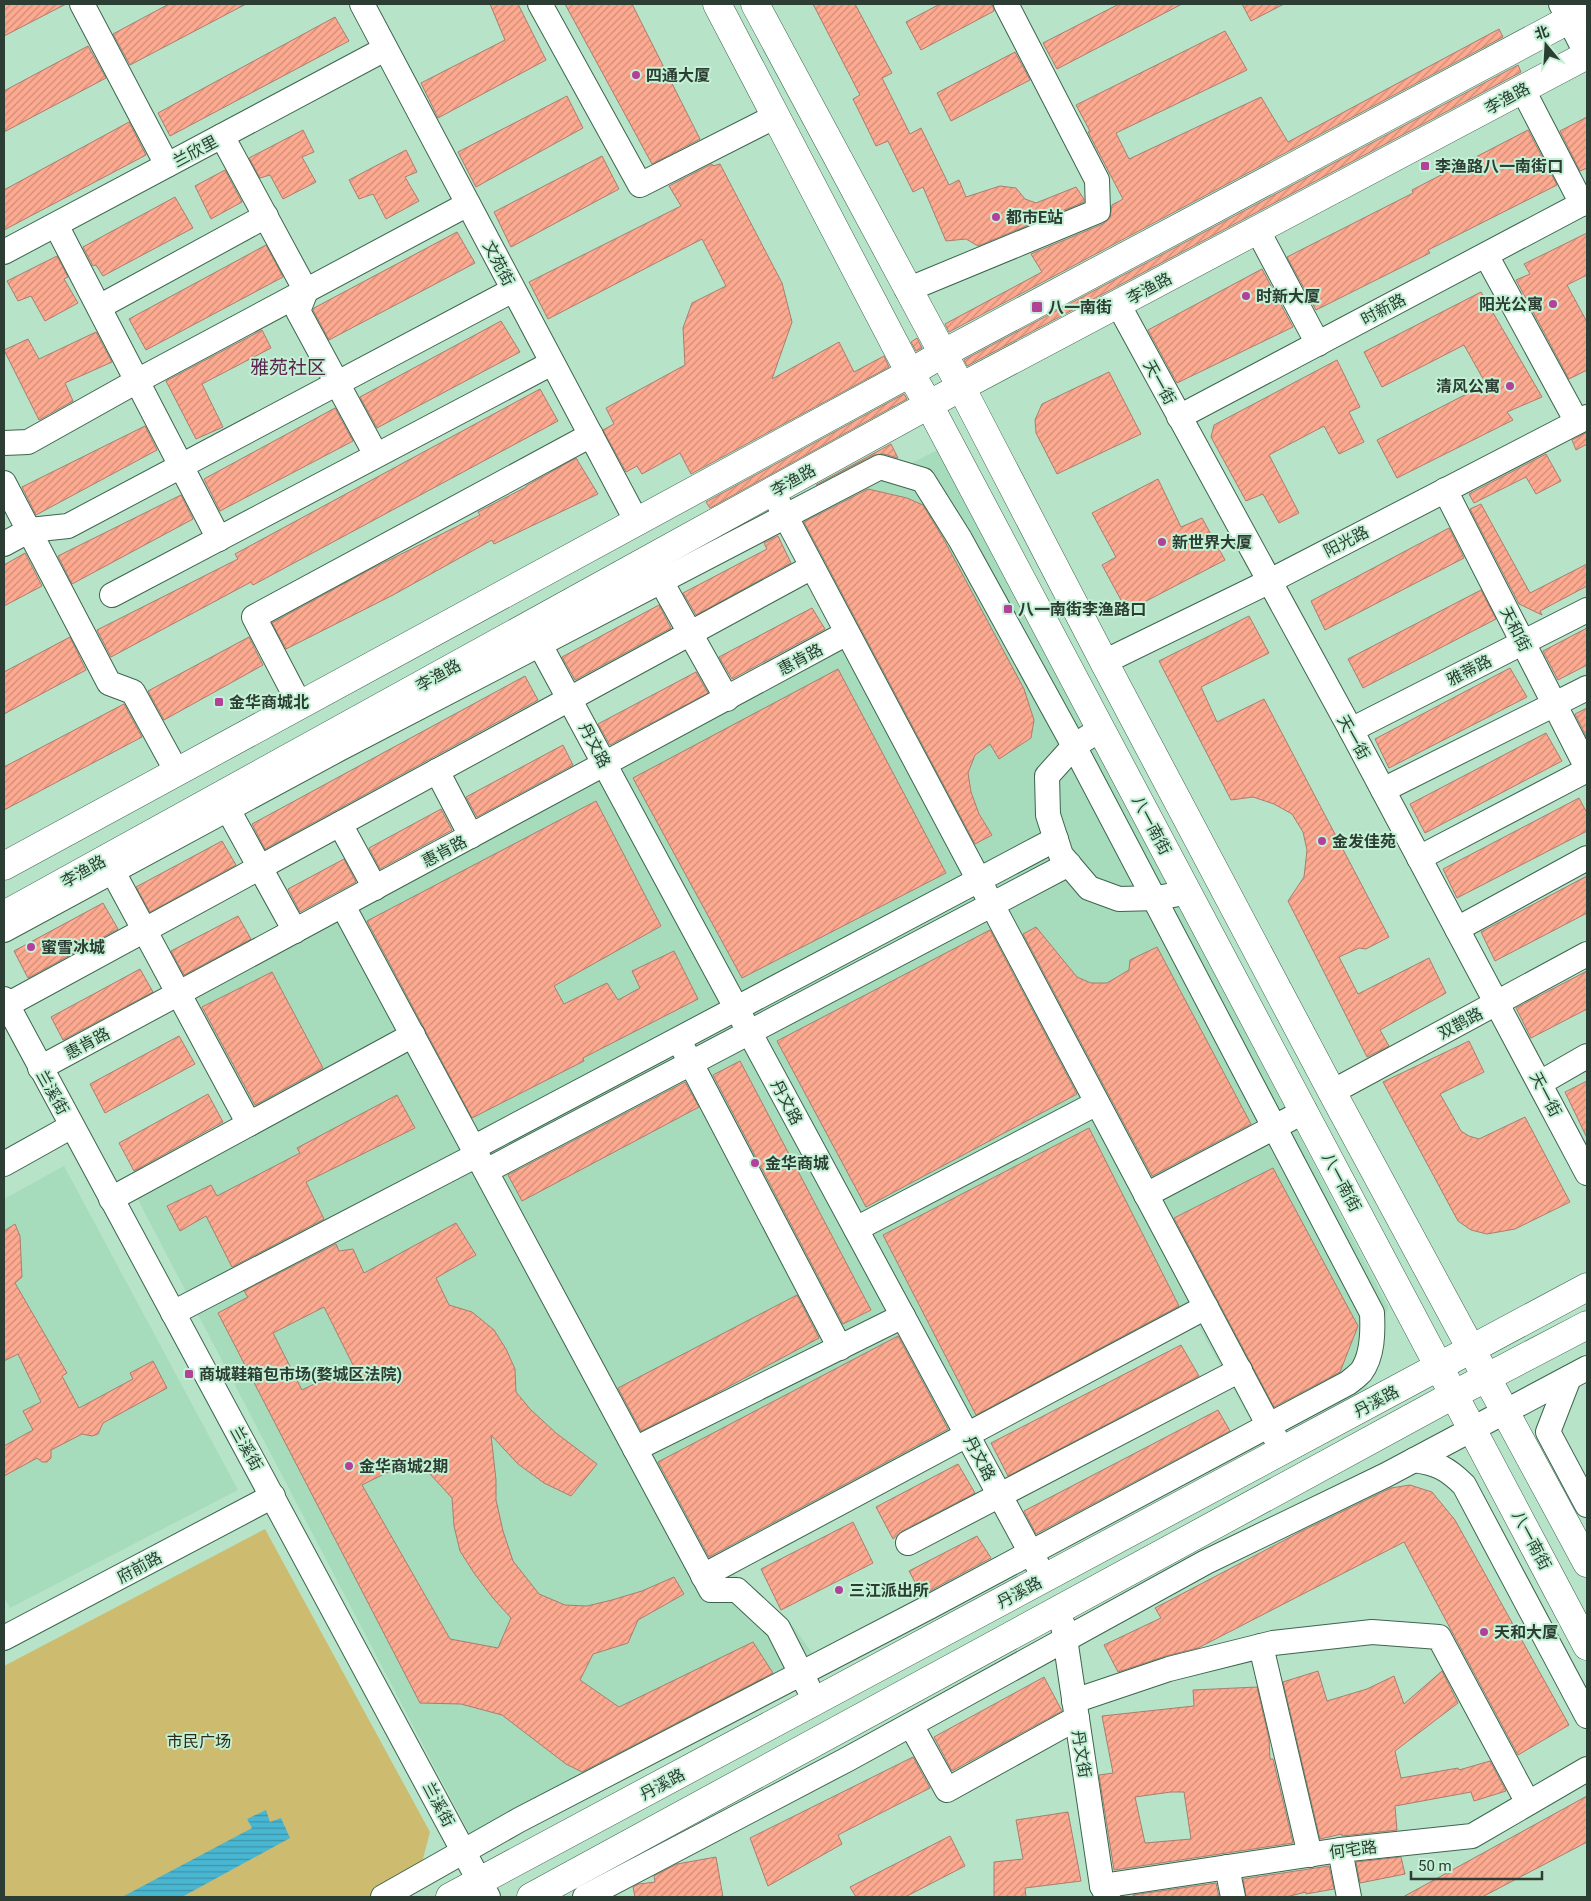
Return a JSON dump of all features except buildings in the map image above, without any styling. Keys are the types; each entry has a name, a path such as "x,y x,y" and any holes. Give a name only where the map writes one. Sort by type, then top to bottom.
{"main road":[{"name":"八一南街","path":"717,4 910,373 929,405 1305,1111 1587,1646"},
{"path":"755,4 907,290 961,387 1104,662 1332,1092 1587,1563"},
{"path":"4,866 1572,11"},
{"name":"李渔路","path":"4,915 109,865 655,570 772,491 961,387 1587,55"},
{"name":"丹溪路","path":"450,1897 484,1889 816,1702 1587,1287"},
{"name":"丹溪路","path":"531,1897 1455,1394 1587,1325"}],"street":[{"path":"82,4 167,165"},
{"name":"文苑街","path":"362,4 637,522"},
{"path":"540,4 640,185 776,116"},
{"path":"907,290 1098,211 1097,180 1006,4"},
{"path":"1572,11 1587,55"},
{"name":"兰欣里","path":"4,252 386,49"},
{"path":"1523,90 1584,203"},
{"path":"222,136 306,291 298,311 376,455"},
{"name":"时新路","path":"1179,417 1584,203"},
{"path":"4,443 28,442 136,381 468,204"},
{"path":"98,307 266,216"},
{"path":"56,225 219,539"},
{"path":"1258,231 1318,344"},
{"path":"1486,255 1582,420"},
{"path":"4,544 30,530 68,526 513,290"},
{"name":"天一街","path":"1118,304 1268,582 1351,730 1586,1167"},
{"path":"112,595 552,363"},
{"name":"阳光路","path":"1104,662 1268,582 1582,420"},
{"path":"300,705 254,617 591,435"},
{"path":"383,1897 528,1815 1031,1553 1348,1383 1361,1372 1370,1352 1373,1332 1372,1313 1074,746 960,539 923,480 880,468 786,516 655,570 726,699"},
{"path":"4,483 109,683 133,692 177,772"},
{"name":"天和街","path":"1445,490 1587,769"},
{"path":"772,491 1283,1450"},
{"path":"5,1002 144,930 812,567"},
{"name":"雅蒂路","path":"1351,730 1587,610"},
{"name":"惠肯路","path":"40,1068 848,633"},
{"name":"丹文路","path":"535,635 1045,1578"},
{"path":"1383,790 1587,688"},
{"path":"1101,729 1074,746 1048,776 1048,815 1062,855 1089,888 1119,899 1154,898 1188,892"},
{"path":"1419,858 1587,769"},
{"path":"437,771 472,836"},
{"path":"224,803 295,931"},
{"path":"340,824 375,888"},
{"path":"479,1158 678,1040 1056,839"},
{"path":"1457,928 1587,858"},
{"path":"173,1313 479,1158 691,1063 1069,864"},
{"path":"4,930 109,865 249,1124"},
{"path":"343,906 711,1590 736,1590 778,1628 816,1702"},
{"name":"双鹊路","path":"1332,1092 1587,954"},
{"name":"兰溪街","path":"5,1002 484,1889"},
{"path":"111,1198 413,1036"},
{"path":"678,1040 840,1348"},
{"path":"1540,1083 1587,1056"},
{"path":"856,1229 1097,1103"},
{"path":"1146,1194 1305,1111"},
{"path":"4,1164 72,1126"},
{"path":"703,1576 1206,1307"},
{"path":"635,1449 903,1316"},
{"path":"908,1543 1240,1370"},
{"path":"585,1897 609,1892 1206,1562 1414,1460 1578,1373"},
{"path":"1578,1373 1548,1432 1587,1505"},
{"path":"1414,1460 1433,1463 1446,1469 1452,1472 1464,1485 1587,1716"},
{"name":"府前路","path":"4,1638 273,1496"},
{"name":"丹文街","path":"1061,1609 1105,1892"},
{"path":"911,1725 947,1790 1076,1709 1169,1669 1273,1643 1372,1632 1439,1636 1528,1803"},
{"path":"1261,1646 1310,1855"},
{"name":"何宅路","path":"1105,1892 1227,1867 1340,1850 1472,1836 1587,1769"},
{"path":"1340,1850 1349,1897"},
{"path":"1227,1867 1233,1897"}],"shaded area":[{"name":"金华商城","path":"943,447 1388,1307 1366,1391 1262,1441 1198,1325 730,1570 793,1626 822,1667 480,1854 136,1196 255,1129 189,997 845,645 782,530"},
{"path":"64,1166 238,1490 10,1608 4,1597 4,1199"}],"green space":[{"name":"市民广场","path":"265,1529 430,1832 419,1874 375,1897 4,1897 4,1666"}],"water":[{"path":"266,1810 270,1822 281,1818 290,1838 182,1897 122,1897 252,1828 247,1819"}],"place":[{"name":"四通大厦","path":"636,75"},
{"name":"李渔路八一南街口","path":"1425,166"},
{"name":"都市E站","path":"996,217"},
{"name":"时新大厦","path":"1246,296"},
{"name":"阳光公寓","path":"1553,304"},
{"name":"八一南街","path":"1037,307"},
{"name":"清风公寓","path":"1510,386"},
{"name":"新世界大厦","path":"1162,542"},
{"name":"八一南街李渔路口","path":"1008,609"},
{"name":"金华商城北","path":"219,702"},
{"name":"金发佳苑","path":"1322,841"},
{"name":"蜜雪冰城","path":"31,947"},
{"name":"金华商城","path":"755,1163"},
{"name":"商城鞋箱包市场(婺城区法院)","path":"189,1374"},
{"name":"金华商城2期","path":"349,1466"},
{"name":"三江派出所","path":"839,1590"},
{"name":"天和大厦","path":"1484,1632"}],"district":[{"name":"雅苑社区","path":"288,367"}]}
